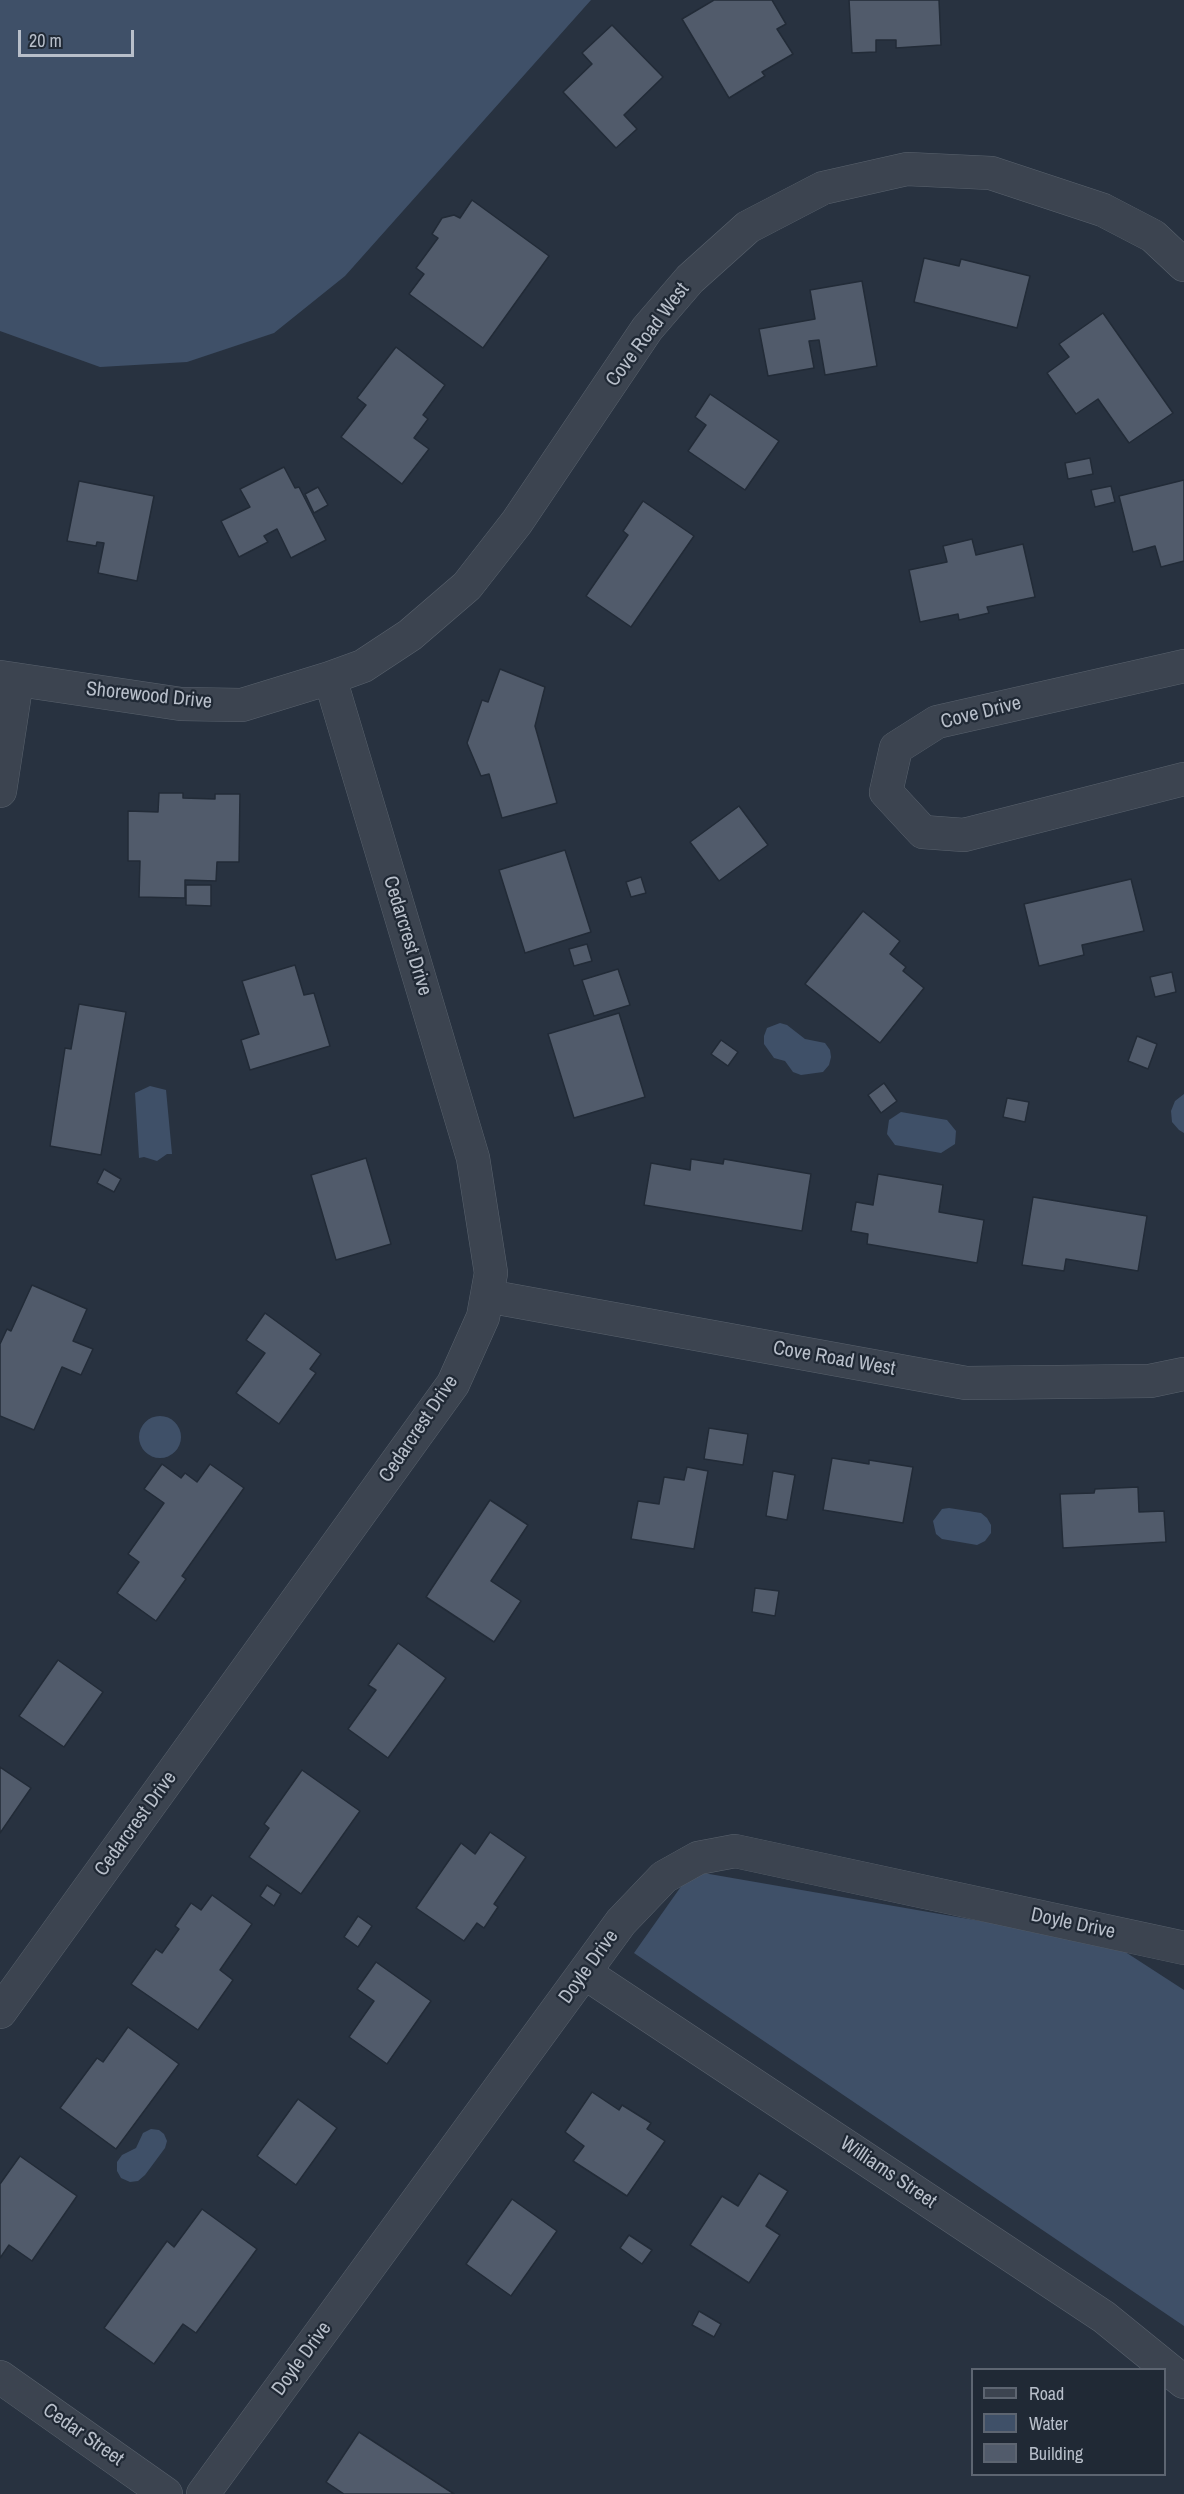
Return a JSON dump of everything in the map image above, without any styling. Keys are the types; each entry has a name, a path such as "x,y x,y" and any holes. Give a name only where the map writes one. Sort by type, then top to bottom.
{"street":[{"name":"Cove Road West","path":"330,678 363,666 410,635 467,586 517,522 647,329 690,279 748,226 823,188 907,169 991,173 1103,210 1153,237 1184,265"},
{"name":"Cove Drive","path":"1184,666 937,722 896,748 886,792 922,832 964,835 1184,778"},
{"name":"Shorewood Drive","path":"8,678 181,704 242,705 330,678"},
{"path":"0,791 8,678"},
{"name":"Cedarcrest Drive","path":"0,2012 453,1384 483,1317 491,1273 473,1158 330,678"},
{"name":"Cove Road West","path":"487,1296 966,1383 1150,1381 1184,1374"},
{"name":"Doyle Drive","path":"203,2494 621,1922 664,1877 698,1858 735,1851 1184,1948"},
{"name":"Williams Street","path":"585,1972 1104,2317 1184,2382"},
{"name":"Cedar Street","path":"0,2377 166,2494"}],"water":[{"path":"0,0 591,0 345,276 274,333 187,362 100,367 0,331"},
{"path":"780,1023 787,1025 805,1039 825,1043 830,1050 831,1057 829,1065 823,1072 801,1075 793,1072 785,1061 774,1058 764,1044 764,1036 767,1028"},
{"path":"150,1086 166,1090 172,1154 167,1154 157,1161 144,1157 139,1158 135,1093"},
{"path":"1184,1094 1184,1133 1172,1122 1171,1111 1175,1101"},
{"path":"901,1112 947,1120 956,1131 955,1144 941,1153 895,1145 887,1134 889,1120"},
{"path":"160,1416 175,1422 181,1437 175,1452 160,1458 145,1452 139,1437 145,1422"},
{"path":"942,1509 981,1513 991,1525 991,1533 985,1541 977,1545 942,1539 936,1534 933,1521"},
{"path":"692,1871 1113,1944 1184,1990 1184,2326 634,1953"},
{"path":"151,2129 159,2130 164,2134 167,2141 165,2148 138,2181 130,2182 121,2178 117,2171 117,2162 122,2155 136,2148 143,2133"}],"building":[{"path":"714,0 772,0 786,24 777,29 793,54 762,72 765,76 729,98 682,19"},
{"path":"849,0 939,0 941,45 896,48 896,40 876,40 876,52 852,53"},
{"path":"612,25 663,77 624,115 637,129 616,148 563,92 592,64 582,53"},
{"path":"472,200 549,256 483,348 409,294 424,274 416,268 438,238 432,234 442,218 454,215 460,218"},
{"path":"924,258 959,266 961,259 1030,276 1017,328 914,302"},
{"path":"862,281 877,366 825,375 819,340 809,341 814,368 768,376 759,329 815,319 810,290"},
{"path":"1103,313 1173,413 1129,443 1098,399 1076,414 1047,373 1069,357 1059,344"},
{"path":"396,347 445,385 423,415 428,419 414,438 429,449 402,484 341,437 366,405 357,398"},
{"path":"710,394 779,441 745,490 688,451 706,425 695,417"},
{"path":"1090,458 1093,474 1068,479 1065,463"},
{"path":"284,467 295,488 299,487 326,540 291,558 277,529 264,536 268,542 239,557 221,521 250,507 240,489"},
{"path":"1184,480 1184,561 1161,567 1155,546 1133,552 1119,496"},
{"path":"79,481 154,496 137,581 98,573 104,543 97,542 96,546 67,541"},
{"path":"1111,486 1115,502 1095,507 1091,490"},
{"path":"318,487 328,505 314,513 305,494"},
{"path":"643,501 694,536 631,627 586,596 628,535 623,531"},
{"path":"972,539 976,555 1023,544 1035,597 987,607 989,613 959,620 958,614 920,622 909,570 947,562 943,546"},
{"path":"500,669 545,687 535,726 557,803 502,818 489,774 481,776 467,743 482,700 488,702"},
{"path":"159,793 183,793 183,798 215,799 215,794 240,794 239,862 217,862 216,881 185,880 185,898 139,897 140,861 128,861 128,811 158,812"},
{"path":"739,806 768,845 719,881 690,842"},
{"path":"565,850 591,932 525,953 499,870"},
{"path":"641,877 646,893 631,897 626,882"},
{"path":"1131,879 1144,931 1082,945 1084,955 1039,966 1024,904"},
{"path":"186,885 211,885 211,906 186,905"},
{"path":"863,911 900,941 890,954 906,967 903,971 924,988 880,1043 805,984"},
{"path":"587,944 592,961 574,966 569,949"},
{"path":"295,965 304,995 314,993 330,1046 250,1070 241,1040 259,1034 242,981"},
{"path":"618,969 630,1005 594,1016 582,980"},
{"path":"1172,972 1176,992 1155,997 1150,977"},
{"path":"79,1004 126,1012 101,1155 50,1146 65,1048 71,1049"},
{"path":"619,1013 645,1097 574,1118 548,1034"},
{"path":"1137,1036 1157,1044 1148,1069 1128,1061"},
{"path":"721,1040 738,1052 728,1066 711,1054"},
{"path":"884,1083 897,1101 881,1113 868,1095"},
{"path":"1007,1098 1029,1102 1025,1122 1003,1117"},
{"path":"366,1158 391,1244 336,1260 311,1175"},
{"path":"691,1159 723,1164 724,1159 811,1174 802,1231 644,1205 651,1163 690,1170"},
{"path":"104,1169 121,1179 114,1192 97,1183"},
{"path":"878,1174 943,1185 939,1212 984,1220 977,1263 867,1244 868,1234 851,1231 856,1202 873,1205"},
{"path":"1033,1197 1147,1216 1138,1271 1066,1259 1064,1271 1022,1265"},
{"path":"32,1285 87,1309 73,1341 93,1349 81,1375 62,1367 34,1430 0,1416 0,1344 7,1329 11,1331"},
{"path":"265,1313 321,1354 310,1369 316,1373 279,1424 236,1393 265,1353 246,1340"},
{"path":"709,1428 748,1434 743,1465 704,1459"},
{"path":"832,1458 869,1464 869,1460 913,1467 903,1523 823,1510"},
{"path":"162,1464 181,1478 185,1473 197,1482 210,1464 244,1488 182,1576 186,1579 156,1621 117,1593 139,1562 128,1554 164,1503 144,1489"},
{"path":"687,1467 708,1471 694,1549 631,1539 638,1501 659,1504 664,1477 684,1480"},
{"path":"773,1471 795,1475 787,1520 766,1516"},
{"path":"1138,1487 1139,1512 1164,1511 1166,1542 1063,1548 1060,1494 1094,1493 1095,1489"},
{"path":"490,1500 528,1525 491,1581 521,1601 494,1642 426,1597"},
{"path":"755,1588 779,1591 775,1616 752,1612"},
{"path":"398,1643 446,1678 388,1758 348,1729 376,1690 368,1685"},
{"path":"58,1660 103,1692 64,1747 19,1716"},
{"path":"0,1767 31,1788 0,1833"},
{"path":"302,1770 360,1811 301,1894 249,1857 269,1828 264,1824"},
{"path":"490,1832 526,1857 494,1904 498,1907 484,1928 477,1923 464,1941 416,1908 461,1843 475,1854"},
{"path":"267,1885 281,1894 274,1906 260,1896"},
{"path":"212,1895 252,1924 220,1970 233,1980 198,2030 131,1984 156,1949 162,1953 179,1929 175,1926 191,1903 201,1910"},
{"path":"358,1916 372,1926 358,1947 344,1937"},
{"path":"376,1962 431,2001 387,2064 349,2037 374,2001 357,1989"},
{"path":"128,2027 179,2064 116,2149 60,2108 97,2058 103,2062"},
{"path":"592,2092 619,2110 622,2105 651,2123 647,2129 665,2141 627,2196 573,2161 584,2146 565,2132"},
{"path":"298,2099 337,2128 296,2185 257,2156"},
{"path":"20,2156 77,2196 32,2261 9,2245 0,2258 0,2184"},
{"path":"759,2173 788,2191 766,2226 780,2235 749,2283 690,2245 722,2196 738,2206"},
{"path":"512,2199 557,2231 511,2296 466,2264"},
{"path":"202,2209 257,2249 196,2333 183,2324 154,2364 104,2328 167,2241 174,2247"},
{"path":"629,2235 652,2250 642,2264 620,2248"},
{"path":"699,2311 721,2324 714,2337 692,2325"},
{"path":"359,2432 454,2494 344,2494 326,2482"}]}
